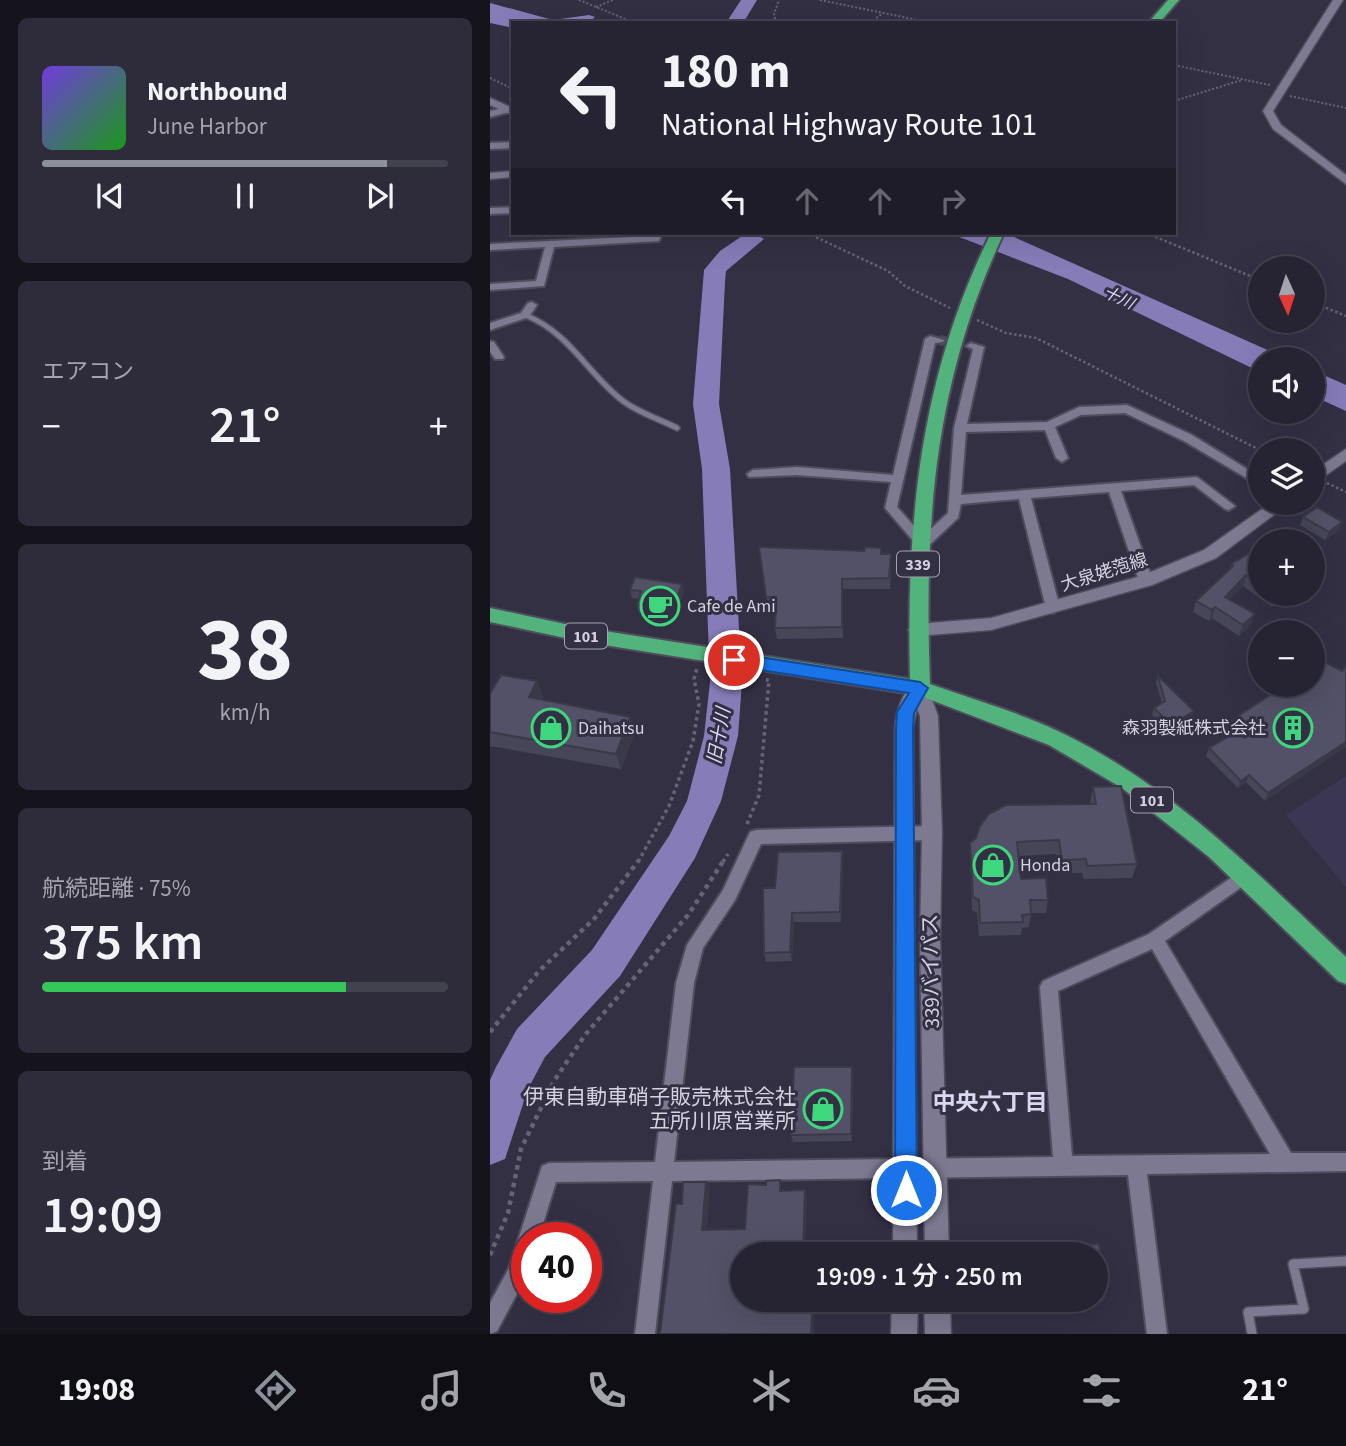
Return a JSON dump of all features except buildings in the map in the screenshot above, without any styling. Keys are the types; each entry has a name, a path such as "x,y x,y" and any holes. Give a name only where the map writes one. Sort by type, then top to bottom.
{"highway":[{"path":"1155,21 1174,0"},
{"name":"339","path":"920,688 917,630 920,543 935,420 963,310 996,235"},
{"name":"101","path":"490,615 683,652 764,672 920,688 1056,739 1129,782 1217,850 1346,973"}],"main road":[{"path":"1338,0 1268,111 1277,127 1346,181"},
{"path":"490,101 510,111"},
{"path":"490,176 511,174"},
{"path":"1325,470 1346,454"},
{"name":"大泉姥萢線","path":"917,630 991,624 1146,581 1210,554 1265,515"},
{"path":"905,1242 905,712 920,688"},
{"name":"339バイパス","path":"920,688 929,716 932,833 930,939 937,1242"},
{"path":"904,1334 905,1312"},
{"path":"937,1312 938,1334"}],"street":[{"path":"490,114 510,111"},
{"path":"490,146 511,145"},
{"path":"490,211 511,210"},
{"path":"490,247 656,239 657,235"},
{"path":"490,287 540,284 550,245"},
{"path":"490,327 525,315 532,305"},
{"path":"939,340 930,339 891,508 920,543 954,515 960,428 979,347 971,346"},
{"path":"490,344 499,357"},
{"path":"960,428 1049,426 1079,411 1127,409 1188,438 1248,475"},
{"path":"1049,426 1062,458"},
{"path":"753,474 797,471 898,479"},
{"path":"955,500 1197,481 1229,506"},
{"path":"1113,487 1146,581"},
{"path":"1024,494 1053,608"},
{"path":"645,1334 685,983 695,945 729,895 756,837 932,833"},
{"path":"1063,1166 1049,987 1155,939 1244,876"},
{"path":"1155,939 1286,1163"},
{"path":"534,1222 549,1173 1346,1162"},
{"path":"1136,1165 1157,1334"},
{"path":"490,1324 511,1285"}],"lane":[{"path":"525,315 541,319 559,332 623,401 677,428"},
{"path":"1252,1334 1248,1311 1304,1309 1293,1264 1346,1261"}],"path":[{"path":"579,0 630,21"},
{"path":"596,7 613,0"},
{"path":"776,21 774,14 779,0"},
{"path":"820,0 922,21"},
{"path":"873,21 883,13"},
{"path":"1176,65 1244,79 1346,107"},
{"path":"490,78 511,88"},
{"path":"1176,100 1244,79"},
{"path":"811,235 888,271 905,286 963,310 1006,333 1036,338 1248,444"},
{"path":"1151,235 1248,276"},
{"path":"1325,307 1346,316"},
{"path":"1325,483 1346,492"},
{"path":"490,1032 539,971 594,919 638,862 669,806 693,741 699,704 695,668"},
{"path":"746,827 759,795 764,672"},
{"path":"490,1255 508,1213 522,1149 554,1081 585,1035 688,915 732,849"}],"shaded area":[{"path":"1346,776 1346,887 1286,815"}],"water":[{"path":"490,3 553,20 589,15 595,17 590,21 511,21 511,28 490,23"},
{"name":"十川","path":"954,235 1009,235 1261,347 1248,347 1248,366 1068,279"},
{"path":"1325,376 1346,385 1346,411 1325,401"}],"waterway":[{"path":"735,21 749,0"},
{"name":"旧十川","path":"490,1144 510,1081 531,1043 606,963 682,847 704,801 721,736 726,682 716,469 706,404 715,304 715,270 728,256 753,239"}],"tunnel":[{"path":"939,340 971,346"}],"place":[{"name":"Cafe de Ami","path":"660,606"},
{"name":"Daihatsu","path":"551,728"},
{"name":"森羽製紙株式会社","path":"1293,728"},
{"name":"Honda","path":"993,865"},
{"name":"伊東自動車硝子販売株式会社 五所川原営業所","path":"823,1109"}],"district":[{"name":"中央六丁目","path":"990,1102"}],"route":[{"path":"734,660 920,688 905,712 904,728 906,1190"}]}
